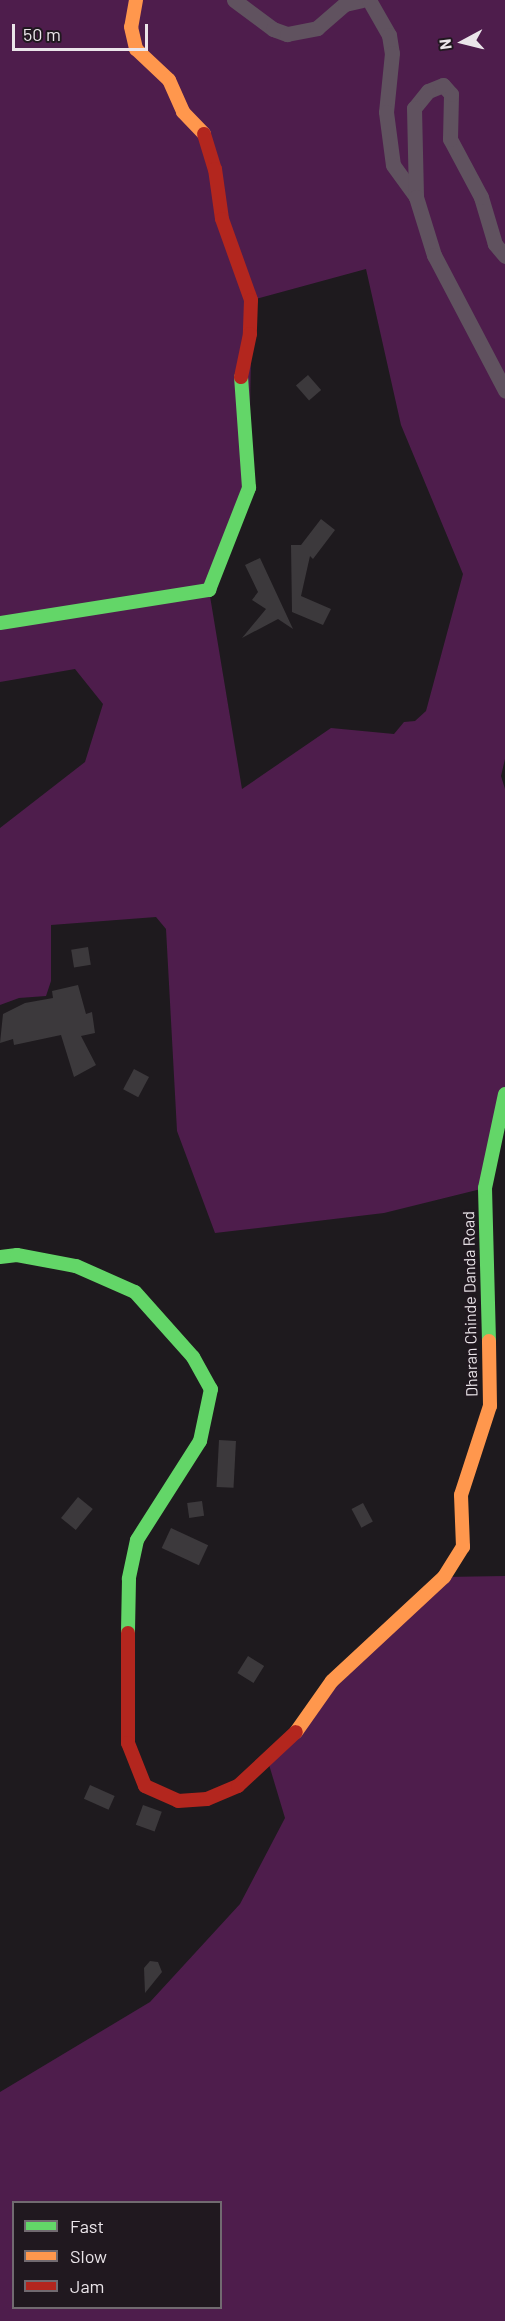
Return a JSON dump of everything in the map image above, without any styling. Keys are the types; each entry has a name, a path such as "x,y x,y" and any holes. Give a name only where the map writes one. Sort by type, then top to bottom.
{"street":[{"path":"0,623 209,590 249,488 240,384 250,334 252,300 222,219 215,169 204,134 183,112 169,80 136,49 131,27 136,0"},
{"path":"234,0 273,29 287,34 317,28 345,4 362,0"},
{"path":"369,0 389,35 392,53 386,112 393,165 416,197"},
{"path":"505,256 495,244 481,197 450,139 451,94 443,85 428,91 414,108 416,197 434,255 505,390"},
{"name":"Dharan Chinde Danda Road","path":"0,1257 17,1255 76,1266 135,1292 193,1357 211,1389 200,1441 136,1540 129,1579 126,1716 128,1743 145,1786 178,1801 207,1799 238,1786 294,1735 333,1681 444,1577 463,1547 461,1495 490,1406 485,1188 505,1094"}],"shaded area":[{"path":"0,0 505,0 505,759 501,776 505,789 505,1094 485,1188 384,1213 215,1233 177,1131 166,929 156,917 51,925 51,981 46,996 19,998 0,1005 0,828 85,762 103,704 75,669 0,682","holes":["366,269 401,425 463,574 426,711 415,721 404,722 394,734 331,728 242,789 209,590 249,465 252,300"]},
{"path":"505,1576 505,2321 0,2321 0,2092 150,2002 240,1904 285,1818 267,1758 444,1577"}],"building":[{"path":"308,375 321,390 309,401 296,385"},
{"path":"321,519 335,530 313,559 310,556 301,596 331,609 323,625 292,612 291,545 301,545"},
{"path":"260,558 293,629 278,619 242,638 266,609 252,600 258,592 245,565"},
{"path":"88,947 91,965 74,967 71,950"},
{"path":"78,985 86,1014 92,1012 95,1033 81,1036 96,1065 74,1077 61,1035 14,1045 13,1039 0,1043 3,1014 25,1003 53,998 52,991"},
{"path":"134,1069 149,1077 138,1097 123,1089"},
{"path":"219,1440 236,1441 234,1488 217,1487"},
{"path":"78,1497 93,1509 76,1530 61,1518"},
{"path":"202,1501 204,1516 189,1518 187,1503"},
{"path":"363,1503 373,1522 361,1528 352,1509"},
{"path":"171,1528 208,1545 199,1565 162,1548"},
{"path":"248,1656 264,1666 254,1683 237,1673"},
{"path":"90,1785 115,1796 109,1810 84,1799"},
{"path":"143,1805 162,1812 155,1832 136,1825"},
{"path":"150,1961 158,1962 162,1972 145,1993 144,1968"}],"traffic: fast":[{"path":"0,623 209,590 249,488 241,377"},
{"path":"489,1341 485,1188 505,1094"},
{"path":"0,1257 17,1255 76,1266 135,1292 193,1357 211,1389 200,1441 137,1540 129,1579 128,1633"}],"traffic: slow":[{"path":"136,0 131,27 136,49 169,80 183,112 204,134"},
{"path":"296,1732 332,1681 444,1577 463,1547 461,1495 490,1406 489,1341"}],"traffic: jam":[{"path":"204,134 215,169 222,219 251,300 250,334 241,377"},
{"path":"128,1633 128,1743 145,1786 178,1801 207,1799 238,1786 296,1732"}]}
